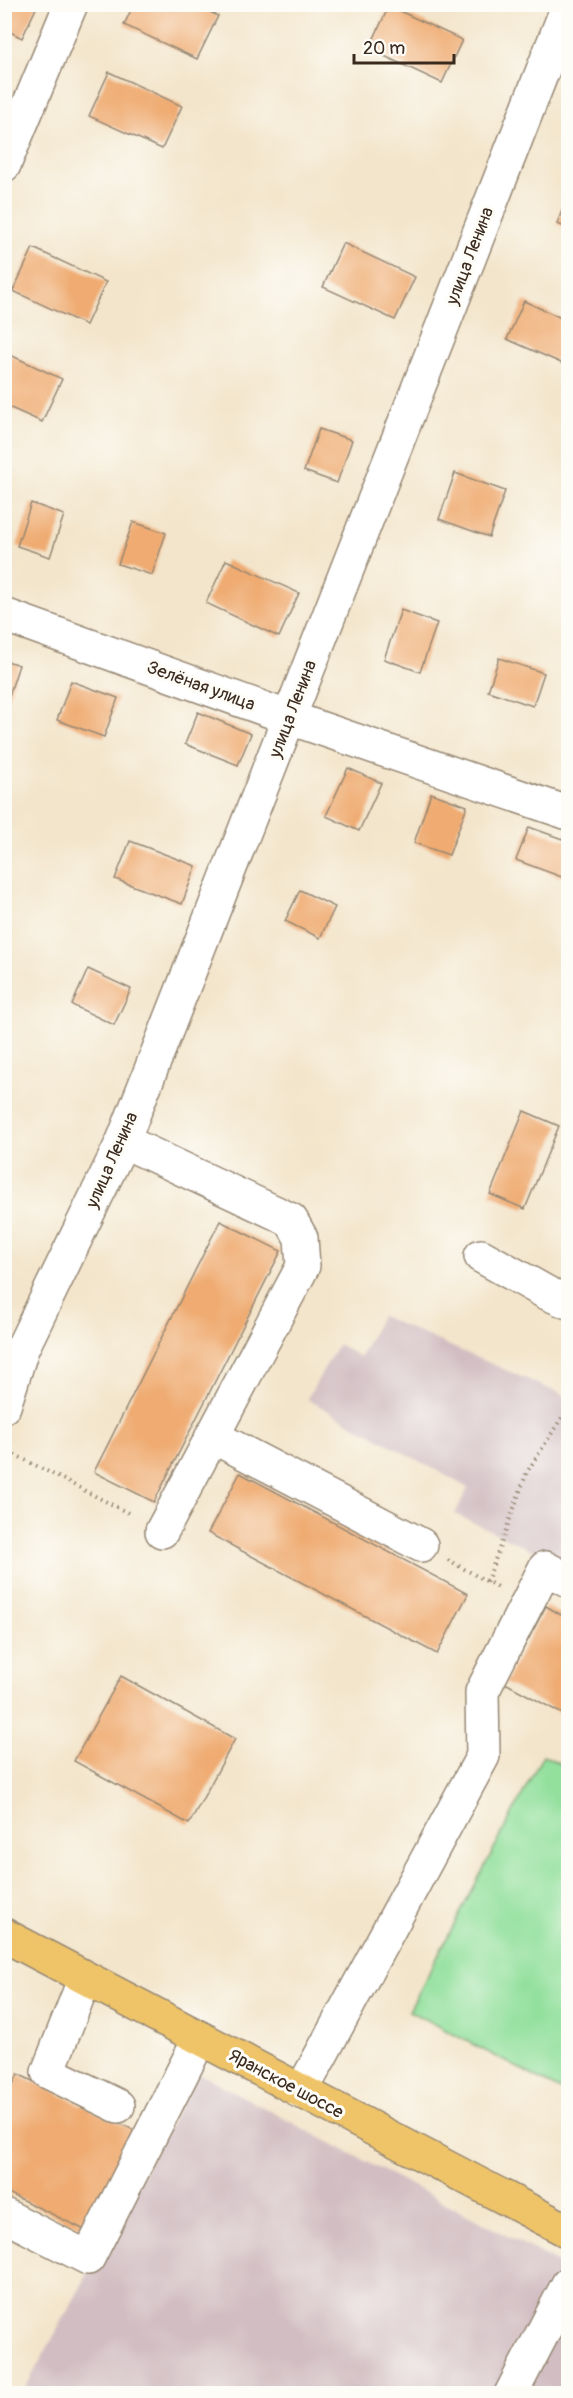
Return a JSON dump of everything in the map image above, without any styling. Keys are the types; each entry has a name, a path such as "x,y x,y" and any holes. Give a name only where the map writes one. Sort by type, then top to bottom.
{"main road":[{"name":"Яранское шоссе","path":"4,1935 568,2231"}],"street":[{"path":"8,156 71,4"},
{"name":"улица Ленина","path":"4,1406 13,1344 123,1141 568,6"},
{"name":"Зелёная улица","path":"4,615 290,718 568,813"},
{"path":"123,1141 291,1220 301,1238 303,1266 162,1530"},
{"path":"481,1256 547,1293 568,1302"},
{"path":"212,1436 421,1545"},
{"path":"301,2092 483,1756 482,1692 545,1568 568,1580"},
{"path":"85,1978 48,2072 118,2106"},
{"path":"4,2215 88,2258 200,2038"},
{"path":"511,2394 568,2284"}],"path":[{"path":"487,1582 527,1472 568,1408"},
{"path":"4,1449 162,1530"},
{"path":"421,1545 487,1582 528,1601"}],"shaded area":[{"path":"381,1316 568,1397 568,1567 455,1514 468,1488 307,1399 338,1344 360,1357"},
{"path":"198,2073 568,2268 568,2393 22,2394"}],"green space":[{"path":"543,1755 568,1768 568,2094 409,2011"}],"building":[{"path":"4,4 38,4 22,38 4,29"},
{"path":"134,4 194,4 218,16 197,59 124,25"},
{"path":"389,6 462,40 442,83 369,49"},
{"path":"109,72 182,106 162,149 89,116"},
{"path":"568,194 568,228 557,224"},
{"path":"343,243 415,277 395,320 323,287"},
{"path":"33,248 106,282 86,325 13,291"},
{"path":"524,301 568,321 568,366 507,339"},
{"path":"4,352 62,379 42,422 4,405"},
{"path":"319,429 352,440 337,483 304,471"},
{"path":"455,473 505,491 489,537 439,519"},
{"path":"31,503 64,515 50,557 17,546"},
{"path":"133,522 166,533 152,575 118,564"},
{"path":"226,560 299,593 279,637 206,603"},
{"path":"401,610 437,623 420,672 384,659"},
{"path":"499,658 544,673 533,706 488,691"},
{"path":"4,660 19,665 5,708 4,708"},
{"path":"71,681 118,698 104,737 57,720"},
{"path":"198,712 251,734 238,765 185,744"},
{"path":"348,768 381,783 359,831 326,816"},
{"path":"431,793 467,806 449,855 414,843"},
{"path":"529,827 568,841 567,879 516,860"},
{"path":"130,841 196,866 182,904 115,879"},
{"path":"300,890 335,907 320,938 285,921"},
{"path":"88,969 131,989 114,1025 72,1005"},
{"path":"524,1111 559,1126 525,1209 490,1194"},
{"path":"220,1221 281,1251 154,1502 94,1472"},
{"path":"240,1473 468,1594 437,1654 208,1533"},
{"path":"546,1606 568,1619 568,1717 505,1683"},
{"path":"121,1676 235,1739 189,1824 74,1761"},
{"path":"18,2074 142,2134 93,2234 4,2191 4,2102"}]}
